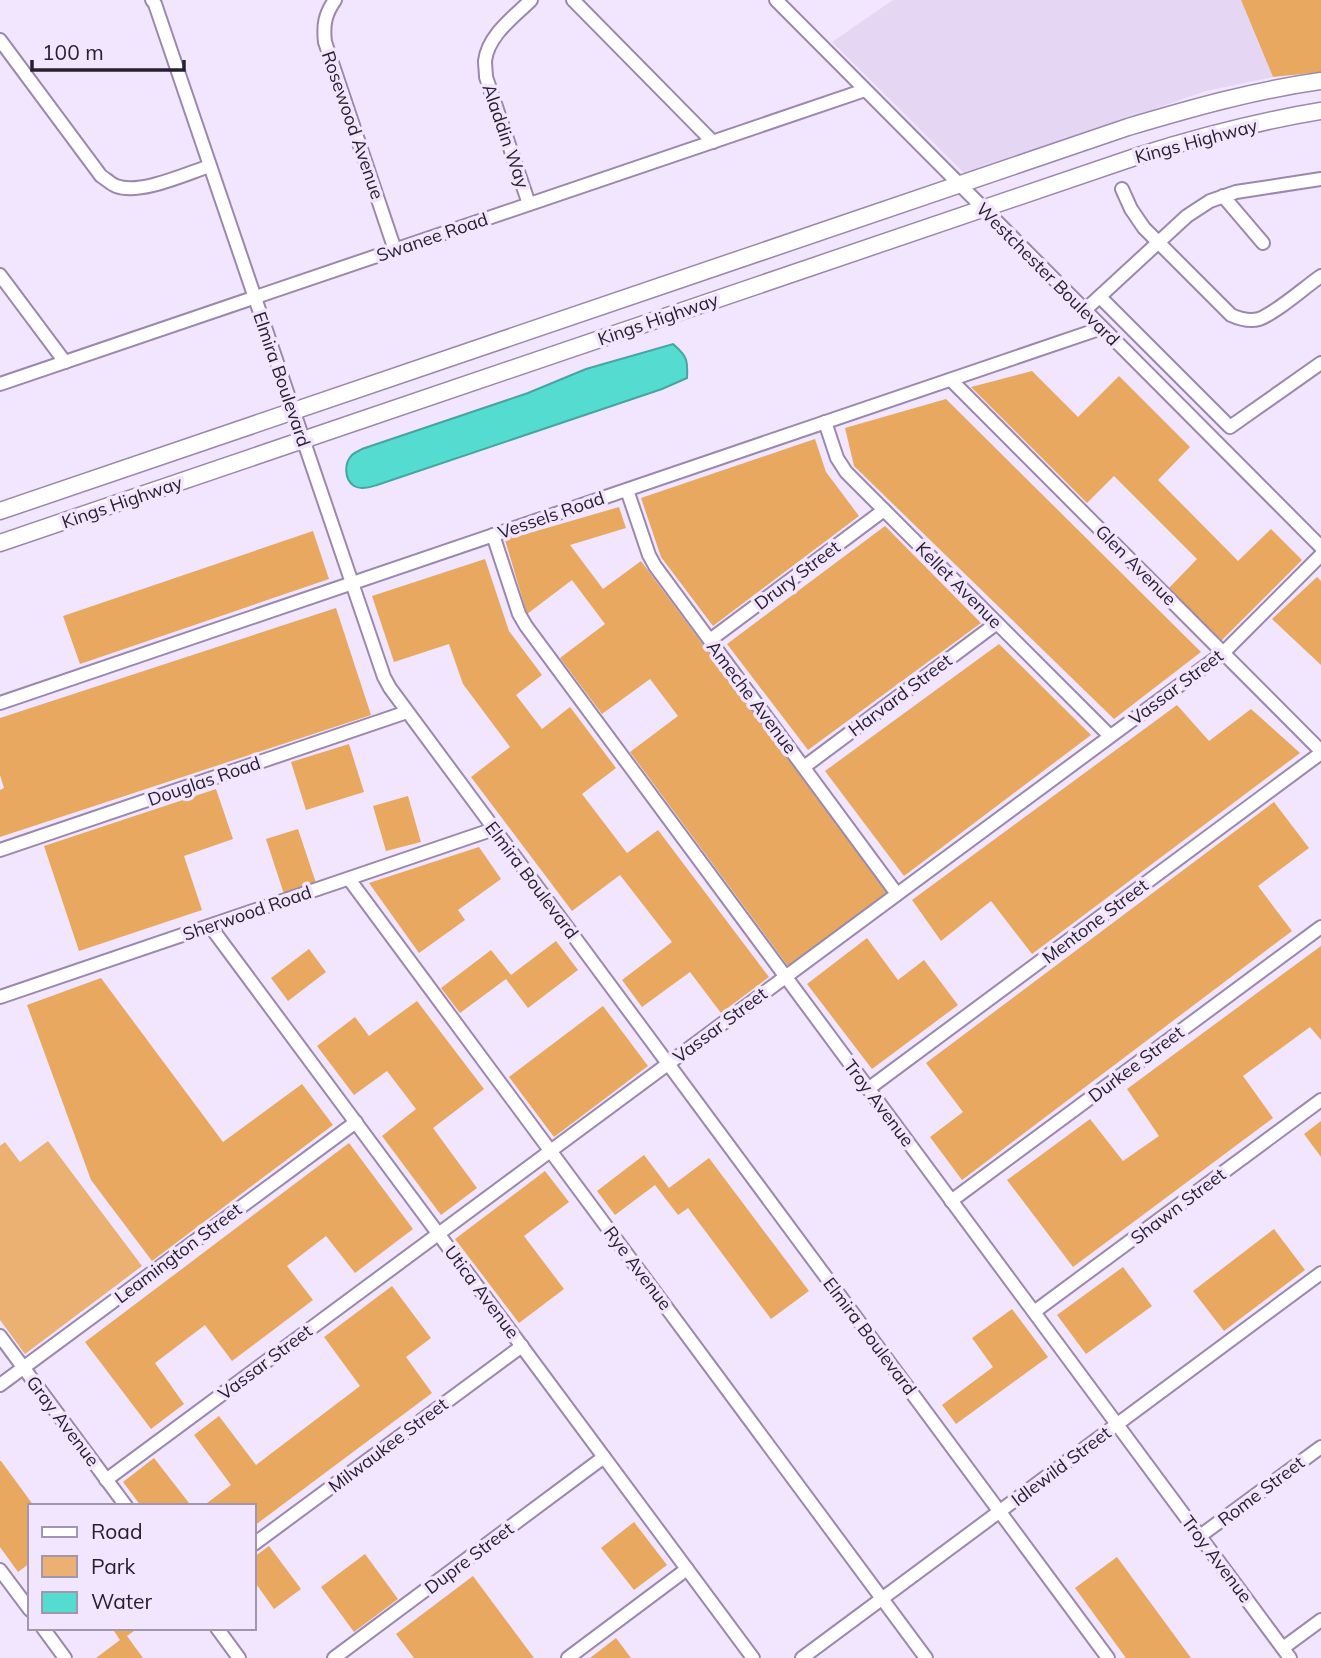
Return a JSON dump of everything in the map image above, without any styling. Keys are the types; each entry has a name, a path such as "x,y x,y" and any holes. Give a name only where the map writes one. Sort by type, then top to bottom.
{"main road":[{"name":"Kings Highway","path":"0,512 1128,127 1237,97 1321,81"},
{"name":"Kings Highway","path":"0,543 1189,140 1321,111"}],"street":[{"name":"Elmira Boulevard","path":"152,0 390,688 1108,1658"},
{"name":"Rosewood Avenue","path":"335,0 328,10 323,26 325,42 395,250"},
{"name":"Aladdin Way","path":"530,204 486,77 485,61 489,46 499,32 531,0"},
{"path":"573,0 713,142"},
{"name":"Westchester Boulevard","path":"776,0 1321,547"},
{"path":"0,40 101,176 115,185 130,189 146,187 210,166"},
{"name":"Swanee Road","path":"0,384 865,90"},
{"path":"1085,310 1187,216 1210,201 1249,189 1321,179"},
{"path":"1122,189 1144,228 1231,315 1244,320 1257,320 1321,276"},
{"path":"1223,196 1263,243"},
{"path":"0,275 65,362"},
{"path":"1100,297 1230,427 1321,363"},
{"name":"Vessels Road","path":"0,703 1102,328"},
{"name":"Glen Avenue","path":"951,380 1321,752"},
{"name":"Kellet Avenue","path":"824,422 837,458 846,472 1110,736"},
{"name":"Ameche Avenue","path":"627,490 655,566 897,894"},
{"name":"Drury Street","path":"710,640 884,510"},
{"name":"Troy Avenue","path":"493,535 519,614 526,626 1287,1653"},
{"name":"Vassar Street","path":"106,1479 1223,653 1321,555"},
{"name":"Harvard Street","path":"804,767 997,623"},
{"name":"Douglas Road","path":"0,850 407,712"},
{"name":"Mentone Street","path":"869,1088 1321,752"},
{"name":"Sherwood Road","path":"0,997 494,829"},
{"name":"Rye Avenue","path":"349,879 926,1658"},
{"name":"Utica Avenue","path":"211,926 753,1658"},
{"name":"Durkee Street","path":"951,1200 1321,927"},
{"name":"Shawn Street","path":"1034,1312 1321,1100"},
{"name":"Leamington Street","path":"0,1385 356,1122"},
{"name":"Idlewild Street","path":"802,1658 1321,1273"},
{"name":"Gray Avenue","path":"0,1336 125,1504"},
{"name":"Milwaukee Street","path":"256,1543 522,1346"},
{"name":"Rome Street","path":"1200,1536 1321,1447"},
{"name":"Dupre Street","path":"334,1658 604,1457"},
{"path":"568,1658 687,1569"},
{"path":"0,1570 28,1607"},
{"path":"1287,1653 1321,1620"},
{"path":"44,1630 65,1658"},
{"path":"218,1630 239,1658"}],"shaded area":[{"path":"893,0 1241,0 1273,77 1206,91 966,175 832,42"},
{"path":"1241,0 1321,0 1321,72 1273,77"},
{"path":"1032,371 1078,417 1119,376 1190,447 1158,480 1238,561 1271,529 1302,560 1221,641 1169,588 1197,559 1114,476 1087,503 971,387"},
{"path":"946,399 1201,652 1114,719 854,466 845,428"},
{"path":"815,439 826,472 859,516 713,626 661,557 641,498"},
{"path":"619,507 626,528 570,545 603,589 641,561 887,893 788,966 630,752 678,716 650,679 602,714 560,658 605,624 572,580 527,614 505,540"},
{"path":"885,526 981,623 808,750 727,644"},
{"path":"313,531 329,579 80,664 63,616"},
{"path":"485,559 509,631 542,675 516,695 542,729 570,707 616,768 582,794 627,853 658,830 769,977 721,1013 690,972 642,1007 622,980 672,942 620,875 572,911 471,777 510,747 463,684 449,644 394,662 372,596"},
{"path":"1317,577 1321,581 1321,665 1272,619"},
{"path":"336,608 371,715 0,837 0,790 4,788 0,775 0,718"},
{"path":"999,644 1091,735 904,876 825,771"},
{"path":"1177,705 1209,741 1251,709 1300,753 1032,954 991,901 941,941 912,900"},
{"path":"349,744 364,792 306,810 291,762"},
{"path":"216,789 233,839 184,856 202,910 79,951 44,846"},
{"path":"408,796 421,842 386,851 373,806"},
{"path":"1274,802 1309,848 1258,886 1292,931 962,1180 930,1137 963,1112 926,1063"},
{"path":"298,829 316,883 284,894 266,839"},
{"path":"479,847 501,879 458,910 465,920 419,953 369,883"},
{"path":"867,938 898,980 924,960 958,1005 872,1069 807,984"},
{"path":"556,941 578,970 528,1008 506,979 460,1013 441,988 491,950 511,975"},
{"path":"1321,946 1321,1040 1310,1027 1243,1076 1273,1118 1073,1267 1007,1180 1090,1119 1123,1161 1159,1136 1127,1089"},
{"path":"309,949 326,972 288,1001 271,978"},
{"path":"101,978 223,1142 302,1084 333,1125 152,1261 91,1180 27,1005"},
{"path":"417,1001 484,1089 433,1128 477,1188 441,1215 382,1136 416,1109 387,1071 354,1095 317,1046 355,1017 369,1036"},
{"path":"603,1006 648,1066 554,1137 509,1077"},
{"path":"1321,1121 1321,1157 1304,1134"},
{"path":"349,1143 413,1229 355,1273 326,1236 287,1266 313,1300 232,1361 205,1325 155,1363 184,1404 151,1429 85,1342"},
{"path":"644,1155 669,1188 709,1158 809,1291 771,1319 688,1208 678,1215 655,1185 615,1215 597,1191"},
{"path":"545,1171 569,1202 524,1236 564,1289 519,1323 455,1239"},
{"path":"1274,1229 1305,1270 1224,1331 1193,1291"},
{"path":"1123,1267 1152,1306 1086,1354 1057,1315"},
{"path":"392,1286 431,1338 406,1357 432,1393 256,1525 256,1504 208,1504 231,1485 194,1435 219,1416 256,1465 360,1386 324,1337"},
{"path":"1012,1309 1048,1357 956,1424 942,1405 993,1367 972,1338"},
{"path":"154,1458 189,1503 140,1504 123,1482"},
{"path":"1,1461 33,1504 28,1504 28,1564 18,1572 0,1547"},
{"path":"634,1522 667,1565 634,1590 601,1548"},
{"path":"269,1546 301,1589 274,1609 256,1584 256,1556"},
{"path":"365,1554 398,1599 354,1632 321,1587"},
{"path":"1117,1557 1191,1658 1126,1658 1075,1588"},
{"path":"473,1576 534,1658 414,1658 396,1634"},
{"path":"113,1630 135,1630 127,1636 143,1658 96,1658 120,1640"},
{"path":"616,1638 631,1658 590,1658"}],"green space":[{"path":"48,1141 142,1266 25,1354 0,1320 0,1146 5,1142 20,1162"}],"water":[{"path":"673,344 686,359 687,378 662,389 374,486 357,487 348,479 348,462 352,455 362,449 528,393 586,369"}]}
